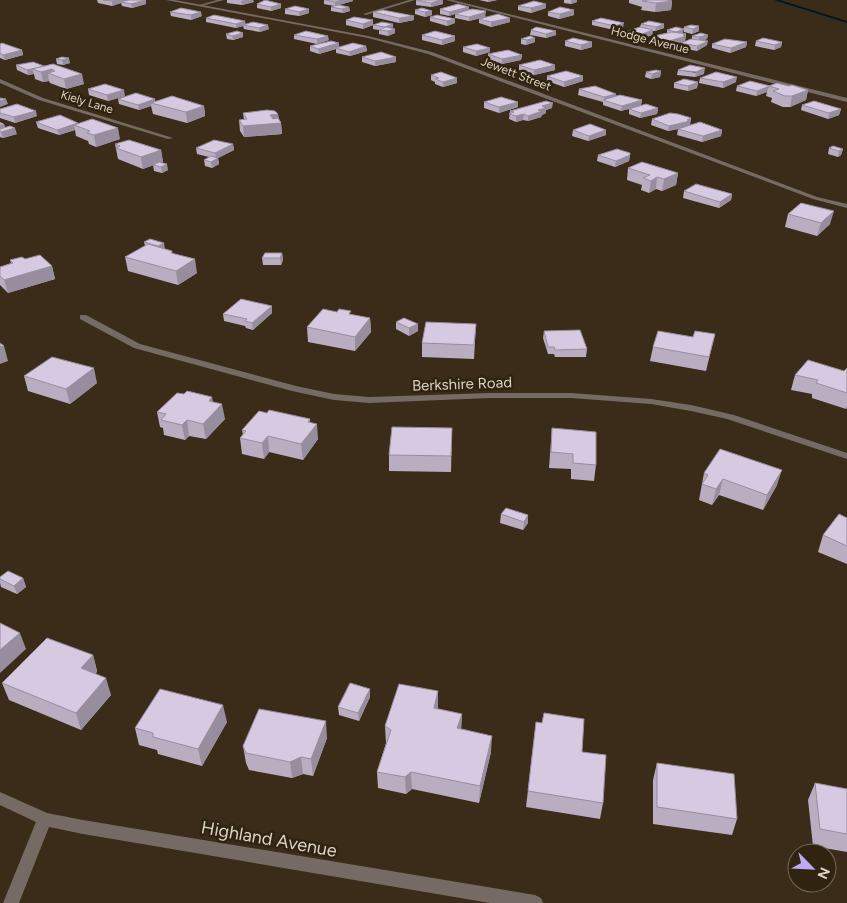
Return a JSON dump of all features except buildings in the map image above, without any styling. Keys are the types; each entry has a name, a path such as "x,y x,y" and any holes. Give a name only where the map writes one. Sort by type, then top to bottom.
{"street":[{"name":"Jewett Street","path":"168,0 368,37 430,52 815,198 847,206"},
{"path":"201,5 222,0"},
{"path":"365,14 413,0"},
{"name":"Hodge Avenue","path":"448,0 847,100"},
{"name":"Kiely Lane","path":"0,81 41,99 170,138"},
{"name":"Berkshire Road","path":"84,317 137,346 295,389 334,397 369,400 599,396 654,402 692,408 739,419 847,456"},
{"name":"Highland Avenue","path":"0,798 45,819 238,854 535,903"},
{"path":"11,903 45,819"}],"waterway":[{"path":"776,0 847,22"}]}
